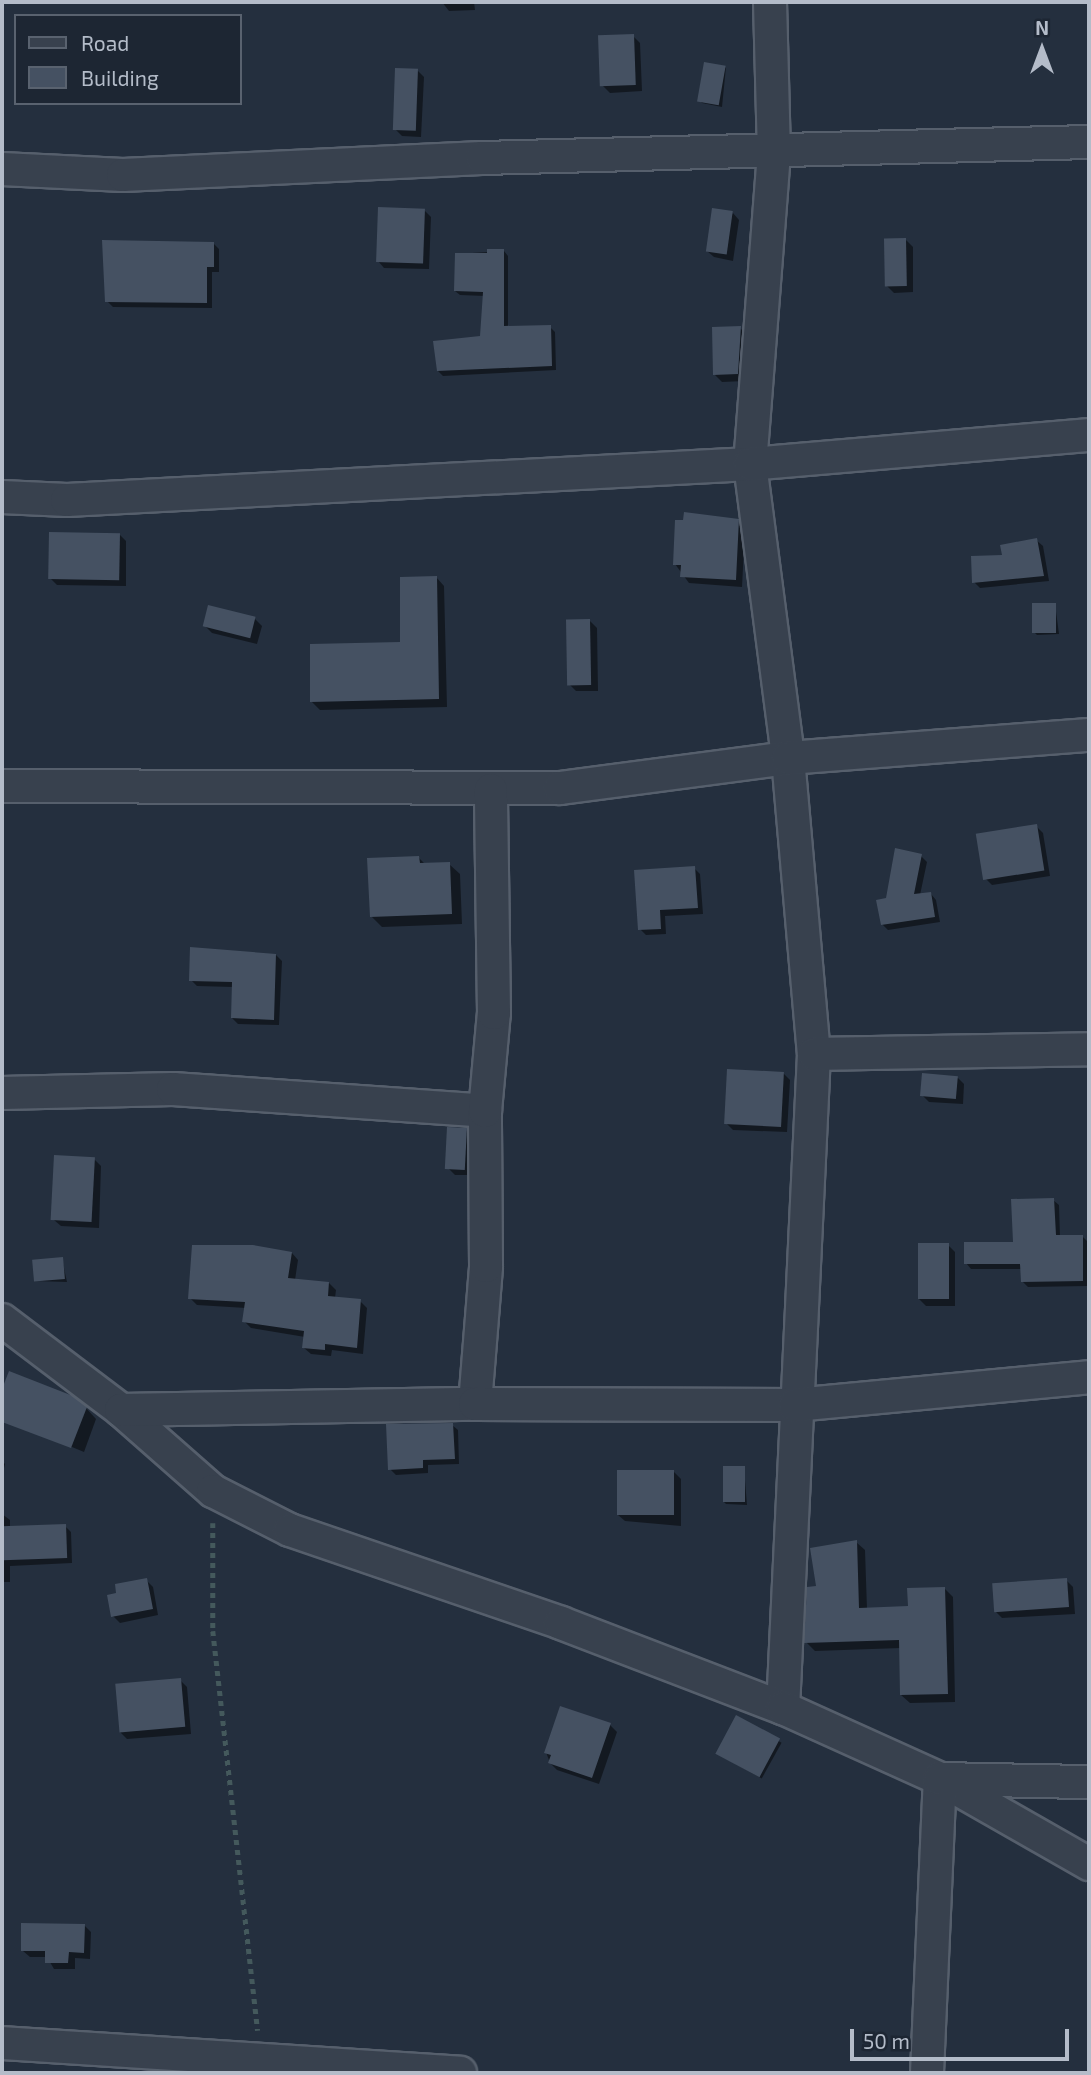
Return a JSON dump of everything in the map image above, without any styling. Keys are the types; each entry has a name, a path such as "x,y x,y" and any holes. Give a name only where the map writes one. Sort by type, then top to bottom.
{"street":[{"path":"770,2 774,153 750,464 788,758 814,1054 795,1405 783,1708"},
{"path":"2,169 123,175 482,158 774,153 1089,142"},
{"path":"2,497 67,500 750,464 1089,435"},
{"path":"2,786 491,790 561,788 788,758 1089,735"},
{"path":"475,1404 486,1266 485,1111 494,1013 491,790"},
{"path":"814,1054 1089,1049"},
{"path":"2,1093 173,1089 485,1111"},
{"path":"2,1320 121,1410 213,1491 290,1530 561,1623 783,1708 940,1779 1089,1864"},
{"path":"121,1410 475,1404 795,1405 1089,1377"},
{"path":"940,1779 1089,1782"},
{"path":"927,2073 940,1779"},
{"path":"2,2043 460,2073"}],"path":[{"path":"213,1491 213,1631 261,2059"}],"building":[{"path":"634,34 636,85 600,86 598,35"},
{"path":"704,62 726,66 719,105 697,101"},
{"path":"395,68 418,69 416,131 393,130"},
{"path":"378,207 425,209 423,264 376,262"},
{"path":"712,208 733,211 727,254 706,252"},
{"path":"884,238 906,238 907,286 885,286"},
{"path":"102,240 214,242 214,267 207,267 207,303 105,302"},
{"path":"487,249 504,249 504,326 551,325 552,366 437,371 433,341 480,336 483,292 454,291 455,253 487,253"},
{"path":"741,326 738,374 713,375 712,327"},
{"path":"684,512 739,519 736,580 680,577 681,565 673,565 675,520 683,520"},
{"path":"49,532 120,533 119,580 48,579"},
{"path":"1037,538 1044,576 972,583 971,556 1002,555 1000,545"},
{"path":"437,576 439,699 310,702 310,644 400,642 400,577"},
{"path":"1032,603 1056,603 1056,633 1032,633"},
{"path":"208,605 256,617 250,638 203,626"},
{"path":"566,619 590,619 591,685 567,685"},
{"path":"1037,824 1044,870 983,880 976,834"},
{"path":"895,848 922,854 914,894 931,892 935,917 881,925 876,900 886,898"},
{"path":"419,856 420,863 450,862 452,914 370,917 367,858"},
{"path":"695,866 698,908 660,910 661,929 638,930 634,870"},
{"path":"190,947 276,954 274,1020 231,1018 232,982 189,981"},
{"path":"727,1069 784,1072 781,1127 724,1124"},
{"path":"922,1073 958,1076 956,1099 920,1096"},
{"path":"447,1127 467,1128 465,1170 445,1169"},
{"path":"54,1155 95,1157 92,1222 51,1220"},
{"path":"1054,1198 1056,1235 1083,1235 1083,1281 1021,1282 1020,1264 964,1264 964,1242 1013,1242 1011,1199"},
{"path":"918,1243 949,1243 949,1299 918,1299"},
{"path":"192,1245 253,1245 292,1252 288,1278 329,1282 328,1296 361,1299 357,1348 325,1344 325,1350 302,1348 304,1331 242,1322 245,1302 188,1299"},
{"path":"63,1257 65,1279 34,1282 32,1260"},
{"path":"9,1371 73,1396 87,1407 71,1448 2,1422 2,1389"},
{"path":"453,1423 455,1459 423,1460 423,1468 388,1470 386,1424"},
{"path":"723,1466 745,1466 745,1502 723,1502"},
{"path":"617,1470 674,1470 674,1515 617,1515"},
{"path":"66,1524 67,1558 3,1560 2,1526"},
{"path":"857,1540 859,1608 908,1606 907,1588 945,1587 948,1694 900,1695 899,1640 804,1643 807,1587 816,1586 810,1548"},
{"path":"147,1578 153,1609 111,1617 107,1595 116,1593 115,1584"},
{"path":"1067,1578 1069,1607 994,1612 992,1583"},
{"path":"181,1678 185,1727 120,1733 115,1684"},
{"path":"560,1706 611,1723 592,1778 548,1763 551,1755 544,1753"},
{"path":"736,1715 780,1738 759,1777 715,1754"},
{"path":"21,1923 85,1924 84,1953 69,1952 68,1963 45,1963 45,1951 21,1951"}]}
